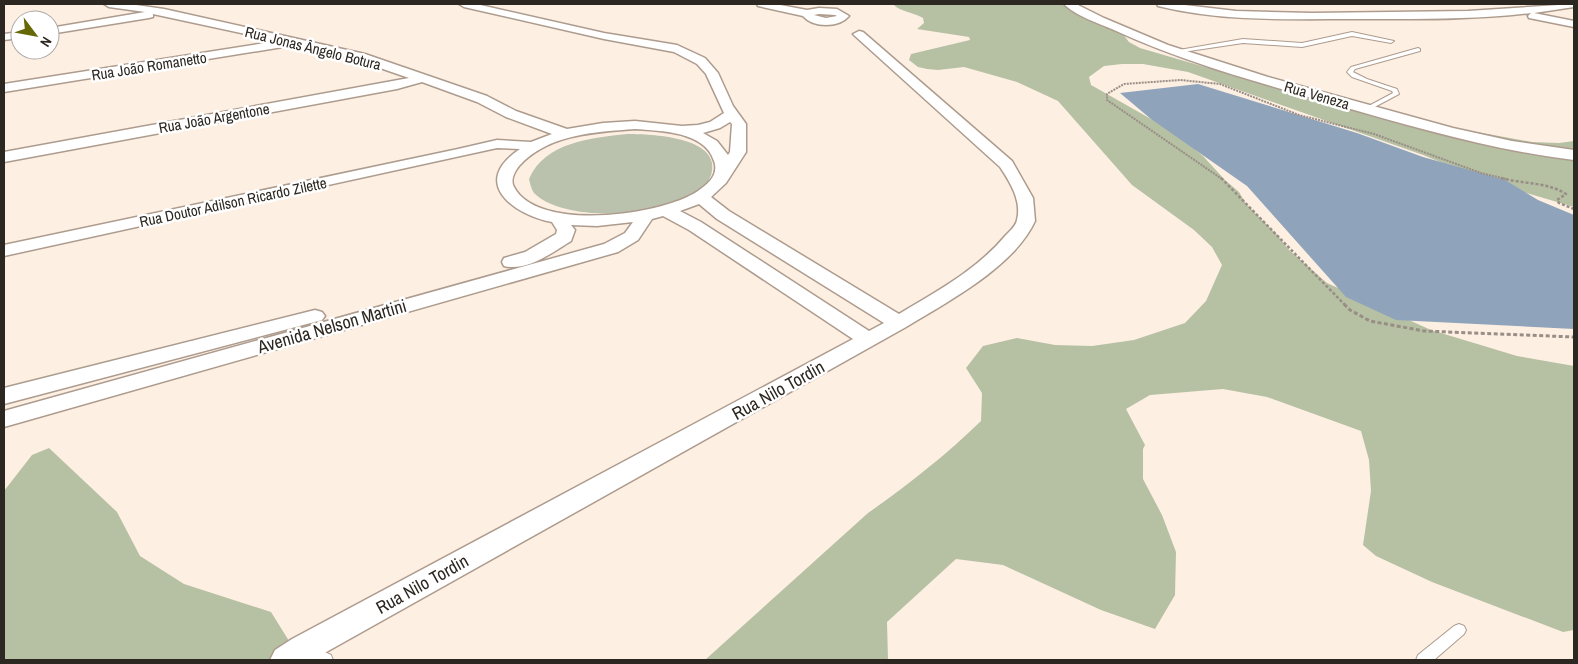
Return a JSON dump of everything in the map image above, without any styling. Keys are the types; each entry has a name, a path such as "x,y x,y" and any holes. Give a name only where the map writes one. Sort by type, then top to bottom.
{"street":[{"name":"Rua Jonas Ângelo Botura","path":"109,4 164,12 361,57 482,99 511,114 566,134"},
{"path":"464,4 604,36 662,46 690,54 701,60 712,73 730,115 739,124 738,152 717,183 700,197 666,211 644,216 600,221 558,218 532,210 514,199 505,186 506,173 519,157 535,146 566,134 611,126 635,125 680,130 710,128 716,126 730,115"},
{"path":"762,4 813,17 820,11 848,25"},
{"name":"Rua Nilo Tordin","path":"294,655 899,323 980,272 1013,240 1026,222 1025,201 1019,185 1006,164 848,25 828,4"},
{"name":"Rua Veneza","path":"1069,4 1123,30 1236,72 1448,132 1546,152 1574,155"},
{"path":"1162,4 1203,11 1290,16 1436,16 1516,12 1574,4"},
{"path":"60,30 133,19 164,12"},
{"path":"1516,12 1574,24"},
{"name":"Rua Nilo Tordin","path":"813,17 848,25"},
{"name":"Rua João Romanetto","path":"4,88 293,43"},
{"name":"Rua João Argentone","path":"4,157 423,78"},
{"name":"Rua Jonas Ângelo Botura","path":"511,114 535,146"},
{"path":"680,130 698,136 713,144 723,156 725,169"},
{"name":"Rua Doutor Adilson Ricardo Zilette","path":"4,250 462,153 498,143 513,142 535,146"},
{"name":"Rua Doutor Adilson Ricardo Zilette","path":"462,153 519,157"},
{"path":"700,197 723,215 899,323"},
{"path":"666,211 695,226 868,340"},
{"name":"Avenida Nelson Martini","path":"5,410 610,248 637,232 644,216"},
{"name":"Avenida Nelson Martini","path":"5,410 303,320 532,256 565,237 566,230 558,218"}],"lane":[{"path":"1176,51 1244,41 1302,45 1352,34 1391,41"},
{"path":"1367,109 1394,96 1396,94 1395,90 1354,76 1350,72 1353,68 1418,50"},
{"path":"1423,660 1458,630"},
{"path":"294,655 326,660"}],"path":[{"path":"1574,209 1559,203 1557,200 1566,194 1557,188 1518,182 1481,172 1374,134 1299,115 1220,84 1180,80 1124,84 1107,94 1107,100 1217,174 1350,310 1370,321 1424,331 1574,337"}],"green space":[{"path":"893,4 1076,4 1119,29 1129,42 1140,48 1205,67 1338,101 1466,130 1532,142 1559,143 1574,141 1574,207 1492,183 1423,155 1188,72 1143,64 1122,64 1104,66 1089,77 1091,85 1174,132 1203,156 1239,192 1246,204 1289,250 1327,283 1431,330 1517,356 1574,366 1574,630 1563,632 1432,582 1376,556 1363,545 1371,491 1369,460 1361,431 1267,397 1223,389 1150,395 1126,409 1145,445 1143,449 1143,479 1162,515 1176,552 1175,595 1155,629 1101,610 1003,565 956,559 887,622 888,660 705,660 868,513 898,492 981,421 982,393 966,368 983,346 1017,338 1055,345 1092,346 1134,340 1185,323 1206,301 1222,265 1212,247 1194,230 1132,185 1058,101 1017,82 964,67 938,70 927,69 918,67 909,60 911,54 970,40 969,37 917,29 924,23 923,18 899,9"},
{"path":"627,134 676,138 700,147 708,154 712,163 712,172 709,179 706,184 691,195 671,204 647,210 621,213 595,213 570,210 549,203 534,193 529,179 536,167 546,157 570,144 584,140"},
{"path":"49,448 117,512 140,556 184,584 271,612 294,649 319,660 4,660 4,491 32,455"}],"water":[{"path":"1198,84 1357,133 1423,157 1505,180 1538,200 1574,215 1574,329 1396,320 1346,297 1247,186 1151,119 1120,93"}]}
